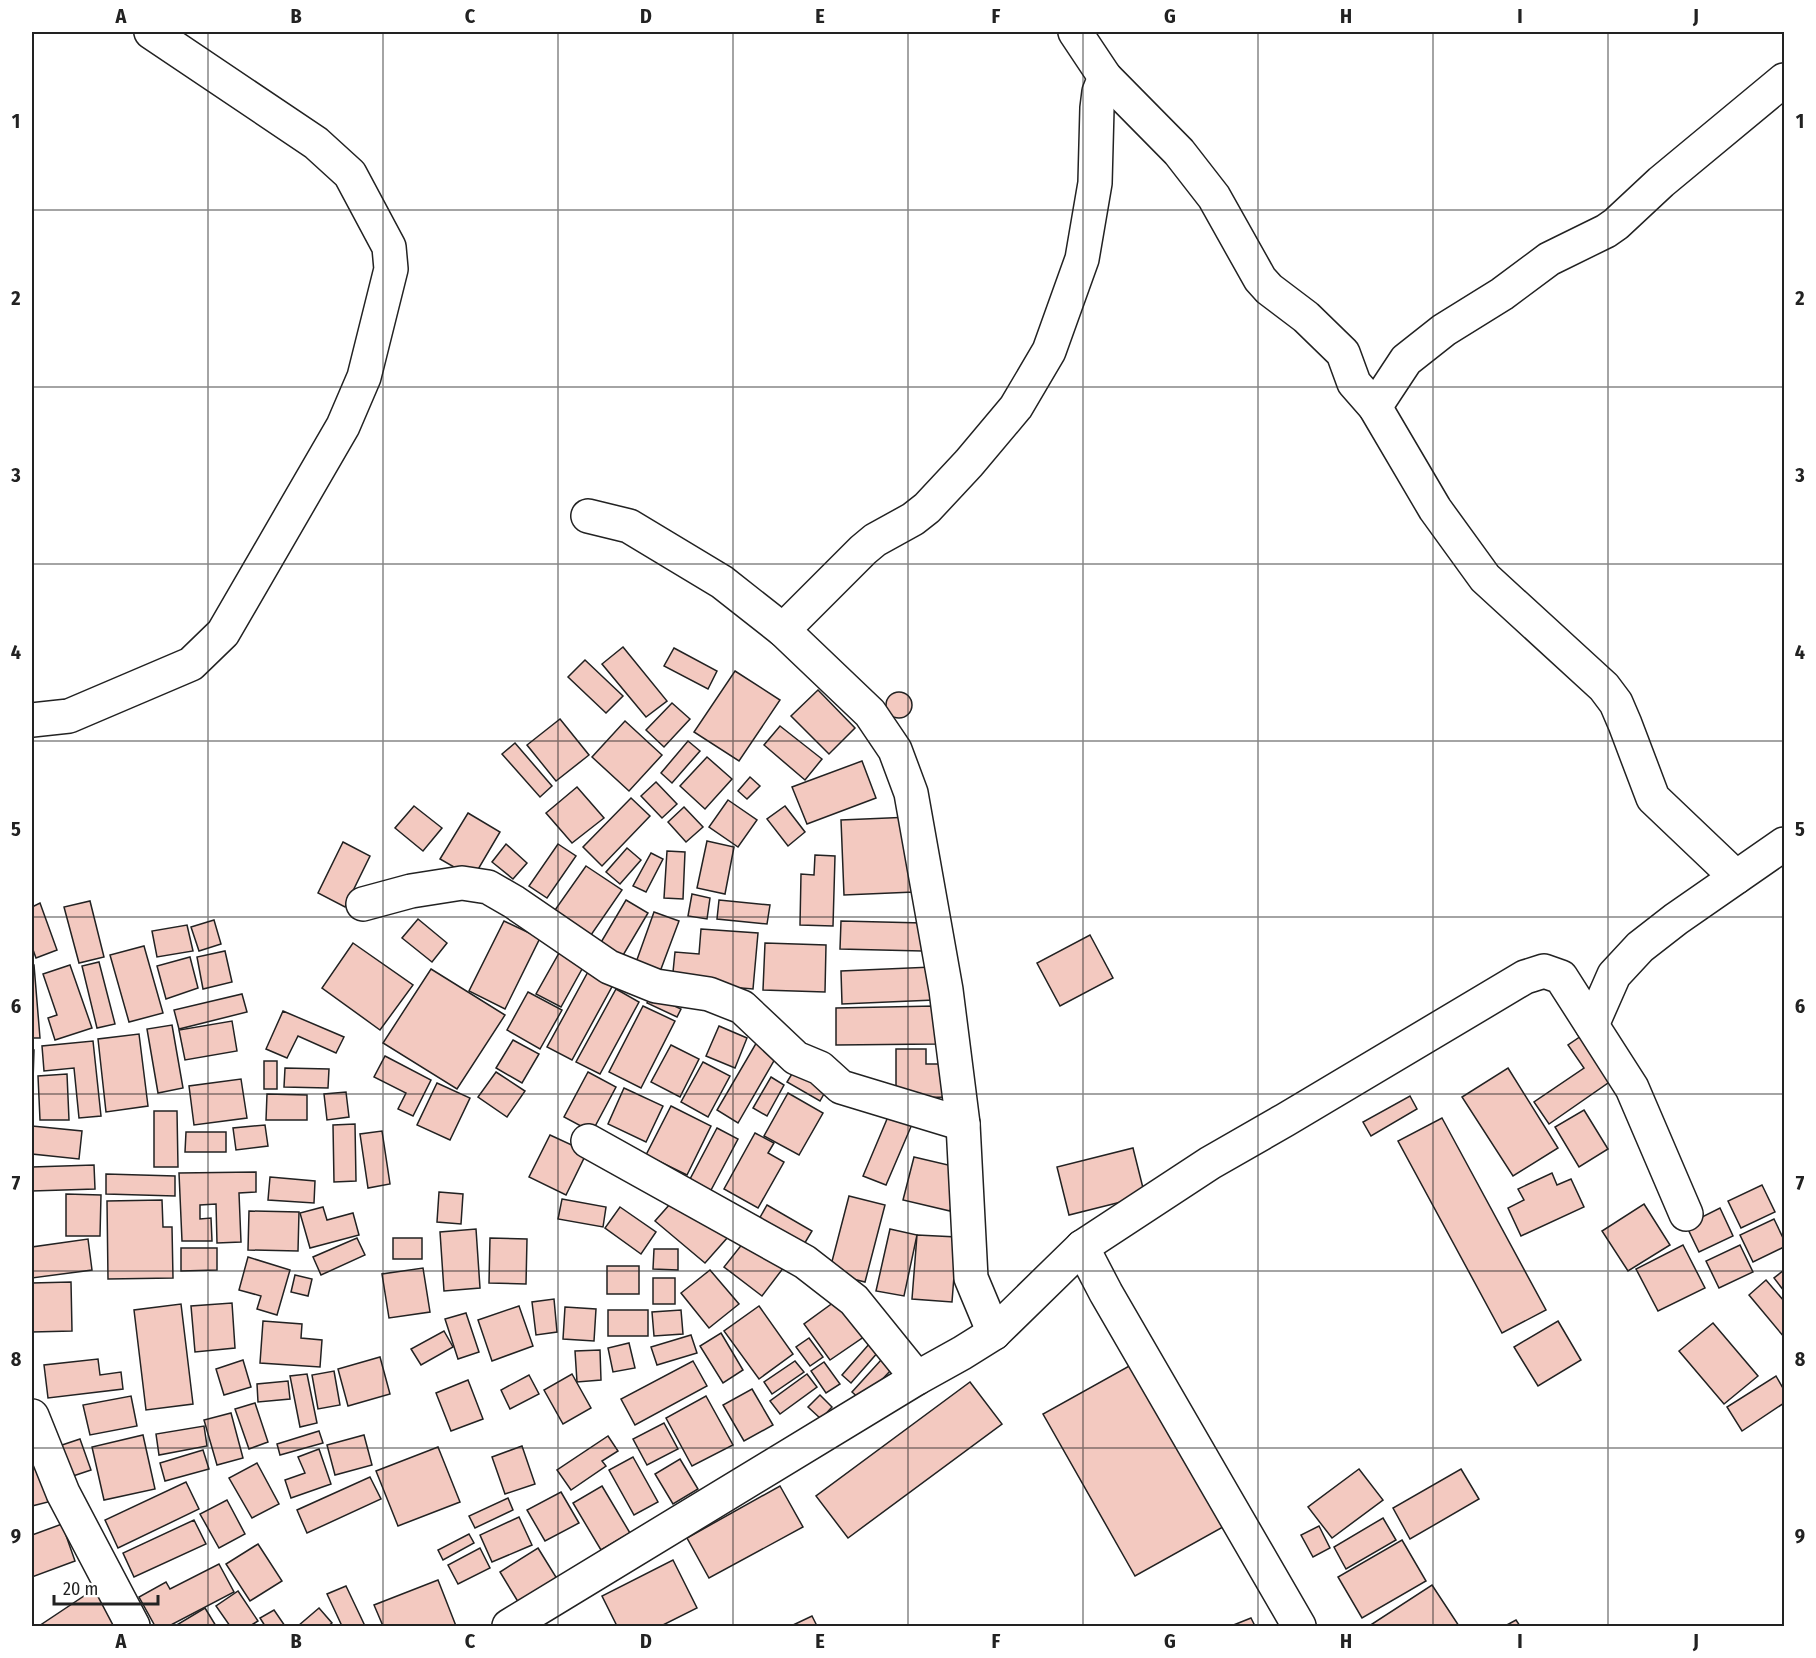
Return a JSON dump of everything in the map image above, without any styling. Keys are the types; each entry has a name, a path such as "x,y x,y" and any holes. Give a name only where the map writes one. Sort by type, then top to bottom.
{"street":[{"path":"32,720 69,716 191,664 223,633 343,426 364,377 391,269 389,247 350,174 316,143 151,32"},
{"path":"1076,32 1105,77 1179,152 1214,197 1264,284 1336,344 1343,353 1353,383 1375,407 1435,509 1485,578 1610,694 1625,724 1653,798 1736,877"},
{"path":"783,630 863,550 927,508 1016,407 1049,351 1082,259 1095,183 1096,108 1105,77"},
{"path":"1375,407 1406,360 1444,330 1496,299 1548,259 1616,224 1660,182 1785,80"},
{"path":"588,516 629,526 722,582 783,630 870,713 895,750 911,793 946,990 963,1124 971,1278 994,1333"},
{"path":"1592,1025 1614,975 1640,947 1676,919 1785,844"},
{"path":"363,904 411,891 462,883 488,887 514,902 609,967 656,986 709,994 742,1007 796,1058 820,1068 841,1087 963,1124"},
{"path":"511,1626 994,1333 1082,1247 1210,1162 1525,977 1544,971 1561,977 1632,1088 1686,1214"},
{"path":"588,1141 805,1262 854,1300 917,1378"},
{"path":"1082,1247 1106,1293 1299,1626"},
{"path":"32,1416 63,1493 133,1626"}],"building":[{"path":"623,647 667,701 646,717 602,664"},
{"path":"674,648 717,671 708,689 664,666"},
{"path":"585,660 623,696 606,713 568,677"},
{"path":"735,671 780,700 739,761 694,732"},
{"path":"818,690 855,728 829,754 791,716"},
{"path":"899,692 908,696 912,705 908,714 899,718 890,714 886,705 890,696"},
{"path":"672,703 690,719 664,747 646,730"},
{"path":"560,719 589,755 556,781 527,745"},
{"path":"625,721 662,755 629,791 592,757"},
{"path":"780,726 822,759 805,780 764,745"},
{"path":"688,741 700,751 672,783 661,773"},
{"path":"515,743 552,786 540,797 502,754"},
{"path":"707,757 732,779 705,809 680,786"},
{"path":"862,761 876,798 807,824 792,787"},
{"path":"750,777 760,786 747,799 738,791"},
{"path":"656,782 677,804 662,818 641,796"},
{"path":"577,787 604,818 572,843 546,813"},
{"path":"631,798 650,816 602,866 583,847"},
{"path":"728,800 757,820 738,847 709,827"},
{"path":"414,806 442,828 423,851 395,828"},
{"path":"785,806 805,832 788,846 767,819"},
{"path":"684,807 703,827 686,842 668,822"},
{"path":"468,813 500,832 473,878 440,859"},
{"path":"911,817 914,892 844,895 841,820"},
{"path":"707,841 734,847 725,894 697,888"},
{"path":"343,842 370,856 345,907 318,893"},
{"path":"506,844 527,863 513,879 492,862"},
{"path":"558,844 576,856 547,898 529,886"},
{"path":"627,848 641,860 620,884 606,872"},
{"path":"667,851 685,852 683,899 664,898"},
{"path":"651,853 663,859 646,892 633,886"},
{"path":"815,855 835,856 833,926 800,925 801,874 814,875"},
{"path":"586,866 622,890 591,935 555,910"},
{"path":"692,894 710,898 707,919 688,916"},
{"path":"626,900 648,913 622,957 600,944"},
{"path":"719,900 770,905 767,924 717,919"},
{"path":"90,901 104,957 79,963 64,907"},
{"path":"40,903 57,950 36,958 32,947 32,907"},
{"path":"654,912 679,921 658,977 634,968"},
{"path":"418,919 447,943 432,962 402,938"},
{"path":"214,920 221,944 199,951 191,927"},
{"path":"504,921 540,938 505,1009 469,991"},
{"path":"841,921 923,923 922,951 840,949"},
{"path":"187,925 193,951 157,957 152,931"},
{"path":"701,929 758,933 753,989 672,982 675,952 699,954"},
{"path":"1090,935 1113,978 1060,1006 1037,963"},
{"path":"353,943 413,985 380,1030 322,988"},
{"path":"765,943 826,945 825,992 763,990"},
{"path":"144,946 163,1013 129,1022 110,955"},
{"path":"563,946 587,960 561,1007 536,994"},
{"path":"225,951 232,982 203,989 197,957"},
{"path":"190,957 198,988 166,999 157,966"},
{"path":"99,962 115,1024 97,1028 82,966"},
{"path":"32,965 34,965 40,1038 32,1038"},
{"path":"70,965 92,1028 55,1040 48,1018 57,1015 43,974"},
{"path":"932,967 934,1000 842,1004 841,971"},
{"path":"431,969 505,1015 457,1089 383,1043"},
{"path":"589,970 614,983 572,1060 547,1047"},
{"path":"616,989 639,1002 600,1074 576,1062"},
{"path":"528,992 562,1010 540,1049 507,1030"},
{"path":"242,994 247,1012 179,1029 174,1010"},
{"path":"651,995 681,1009 677,1017 647,1003"},
{"path":"643,1006 675,1021 641,1088 609,1072"},
{"path":"935,1006 936,1044 836,1045 836,1008"},
{"path":"283,1011 344,1037 336,1053 298,1036 287,1058 266,1049"},
{"path":"232,1021 237,1051 185,1060 179,1030"},
{"path":"172,1025 183,1088 158,1093 147,1029"},
{"path":"719,1026 747,1038 735,1068 706,1056"},
{"path":"1587,1032 1618,1076 1549,1124 1534,1102 1584,1068 1568,1045"},
{"path":"139,1034 148,1106 106,1112 98,1039"},
{"path":"513,1040 539,1054 522,1083 496,1068"},
{"path":"758,1040 779,1052 738,1123 717,1110"},
{"path":"93,1041 101,1116 79,1118 74,1068 44,1071 42,1046"},
{"path":"671,1045 699,1059 680,1097 651,1082"},
{"path":"896,1049 926,1049 926,1064 950,1064 950,1097 896,1098"},
{"path":"32,1050 34,1050 32,1112"},
{"path":"385,1056 431,1080 413,1116 398,1109 406,1093 374,1077"},
{"path":"264,1061 277,1061 277,1089 264,1089"},
{"path":"703,1062 730,1076 708,1117 681,1102"},
{"path":"798,1064 830,1083 820,1101 787,1082"},
{"path":"285,1068 329,1069 328,1088 284,1087"},
{"path":"1508,1068 1558,1148 1513,1176 1462,1097"},
{"path":"496,1072 525,1091 507,1117 478,1097"},
{"path":"588,1072 616,1087 592,1132 564,1117"},
{"path":"67,1074 69,1120 40,1120 38,1076"},
{"path":"771,1077 784,1085 767,1116 753,1108"},
{"path":"241,1079 247,1118 194,1125 189,1086"},
{"path":"437,1083 470,1098 450,1140 417,1125"},
{"path":"624,1088 663,1106 646,1142 608,1124"},
{"path":"346,1092 349,1117 327,1120 324,1094"},
{"path":"788,1093 823,1113 799,1155 764,1136"},
{"path":"267,1094 307,1095 307,1120 266,1120"},
{"path":"1410,1096 1417,1109 1371,1136 1363,1122"},
{"path":"671,1106 711,1126 687,1175 646,1155"},
{"path":"1584,1110 1608,1149 1579,1167 1555,1127"},
{"path":"154,1111 177,1111 178,1167 154,1167"},
{"path":"890,1112 913,1122 886,1185 863,1176"},
{"path":"1442,1118 1546,1310 1502,1333 1398,1141"},
{"path":"355,1124 356,1181 334,1182 333,1125"},
{"path":"265,1125 268,1146 236,1150 233,1128"},
{"path":"32,1126 82,1131 79,1159 32,1154"},
{"path":"717,1128 738,1139 710,1192 689,1181"},
{"path":"382,1131 390,1184 368,1188 360,1134"},
{"path":"186,1132 226,1132 226,1152 185,1152"},
{"path":"755,1133 774,1143 768,1153 784,1162 758,1208 724,1189"},
{"path":"550,1135 587,1152 566,1195 529,1177"},
{"path":"1133,1148 1145,1196 1069,1215 1057,1167"},
{"path":"914,1157 961,1168 950,1211 903,1200"},
{"path":"94,1165 95,1189 32,1191 32,1167"},
{"path":"256,1172 256,1192 239,1193 241,1242 217,1243 216,1204 200,1205 200,1219 211,1218 212,1241 182,1241 179,1173"},
{"path":"1552,1173 1557,1185 1571,1179 1584,1207 1521,1236 1508,1208 1524,1200 1518,1189"},
{"path":"106,1174 175,1176 175,1196 106,1194"},
{"path":"270,1177 315,1181 314,1203 268,1200"},
{"path":"1762,1185 1775,1212 1741,1228 1728,1201"},
{"path":"439,1192 463,1194 461,1224 437,1222"},
{"path":"66,1194 101,1195 100,1236 66,1236"},
{"path":"678,1195 728,1237 705,1263 655,1221"},
{"path":"849,1196 885,1205 865,1282 829,1273"},
{"path":"562,1199 606,1207 603,1227 558,1219"},
{"path":"162,1200 163,1227 172,1227 173,1278 108,1279 107,1201"},
{"path":"1644,1204 1670,1245 1628,1271 1602,1231"},
{"path":"767,1205 812,1231 803,1246 758,1221"},
{"path":"323,1207 327,1220 353,1213 359,1235 310,1248 300,1213"},
{"path":"620,1207 656,1232 641,1254 605,1228"},
{"path":"1720,1208 1733,1236 1699,1252 1686,1225"},
{"path":"249,1211 299,1212 298,1251 248,1250"},
{"path":"1774,1219 1784,1240 1784,1247 1753,1262 1740,1235"},
{"path":"476,1229 480,1288 444,1291 440,1232"},
{"path":"890,1229 917,1235 904,1296 876,1291"},
{"path":"917,1235 957,1237 952,1302 912,1299"},
{"path":"357,1238 365,1255 321,1275 313,1257"},
{"path":"393,1238 422,1238 422,1259 393,1259"},
{"path":"490,1238 527,1239 526,1284 489,1283"},
{"path":"747,1238 784,1267 762,1296 724,1267"},
{"path":"88,1239 92,1270 32,1278 32,1247"},
{"path":"1683,1245 1705,1288 1658,1311 1636,1269"},
{"path":"1740,1245 1753,1272 1719,1288 1706,1261"},
{"path":"181,1248 217,1248 217,1270 181,1271"},
{"path":"654,1249 678,1249 678,1270 653,1269"},
{"path":"248,1257 290,1270 277,1315 257,1309 261,1296 239,1290"},
{"path":"607,1266 639,1266 639,1294 607,1294"},
{"path":"423,1268 430,1312 389,1318 382,1274"},
{"path":"710,1270 739,1304 709,1328 681,1293"},
{"path":"1784,1270 1784,1291 1774,1278"},
{"path":"295,1275 312,1279 308,1296 291,1292"},
{"path":"653,1278 675,1278 675,1304 653,1304"},
{"path":"1766,1280 1784,1301 1784,1337 1749,1295"},
{"path":"71,1282 72,1331 32,1332 32,1283"},
{"path":"841,1297 868,1334 830,1360 804,1324"},
{"path":"554,1299 557,1332 536,1335 532,1302"},
{"path":"232,1303 235,1348 195,1352 191,1306"},
{"path":"181,1304 193,1404 146,1410 134,1310"},
{"path":"519,1306 533,1346 492,1361 478,1320"},
{"path":"759,1306 793,1354 759,1379 724,1331"},
{"path":"565,1307 596,1309 594,1341 563,1339"},
{"path":"608,1310 648,1310 648,1336 608,1336"},
{"path":"681,1310 683,1334 654,1336 652,1312"},
{"path":"466,1313 479,1352 458,1359 445,1319"},
{"path":"263,1321 302,1324 301,1338 322,1340 320,1367 260,1363"},
{"path":"1558,1321 1581,1360 1538,1386 1514,1347"},
{"path":"1713,1323 1758,1376 1724,1404 1679,1351"},
{"path":"444,1331 453,1347 421,1365 411,1349"},
{"path":"721,1333 743,1370 723,1383 700,1346"},
{"path":"691,1335 697,1353 657,1365 651,1347"},
{"path":"809,1338 823,1357 810,1366 796,1347"},
{"path":"629,1343 635,1368 613,1372 608,1348"},
{"path":"870,1343 879,1351 851,1383 842,1375"},
{"path":"600,1350 601,1380 577,1382 575,1351"},
{"path":"380,1357 390,1394 348,1406 338,1369"},
{"path":"98,1359 100,1375 121,1372 123,1389 48,1398 44,1365"},
{"path":"243,1360 251,1387 224,1395 216,1369"},
{"path":"881,1360 891,1370 862,1401 852,1392"},
{"path":"693,1361 707,1386 635,1425 621,1399"},
{"path":"795,1361 804,1372 772,1394 764,1382"},
{"path":"824,1362 840,1384 826,1393 811,1371"},
{"path":"1131,1365 1223,1527 1135,1576 1043,1414"},
{"path":"334,1371 340,1405 318,1409 312,1375"},
{"path":"307,1374 317,1423 300,1427 290,1376"},
{"path":"572,1374 591,1408 563,1424 544,1390"},
{"path":"807,1374 817,1387 780,1414 770,1401"},
{"path":"529,1375 539,1394 510,1409 501,1390"},
{"path":"1776,1376 1784,1390 1784,1403 1742,1431 1727,1407"},
{"path":"468,1380 483,1419 451,1431 436,1393"},
{"path":"288,1381 290,1399 258,1402 257,1384"},
{"path":"970,1382 1002,1424 848,1538 816,1496"},
{"path":"752,1389 773,1425 744,1441 723,1405"},
{"path":"820,1395 832,1407 821,1419 808,1407"},
{"path":"131,1396 137,1426 90,1435 83,1405"},
{"path":"706,1396 733,1445 692,1466 666,1418"},
{"path":"255,1403 268,1442 249,1449 235,1409"},
{"path":"231,1413 243,1458 217,1465 204,1420"},
{"path":"664,1423 678,1449 647,1465 633,1439"},
{"path":"204,1426 207,1446 159,1455 156,1434"},
{"path":"319,1431 323,1443 280,1455 277,1444"},
{"path":"143,1435 155,1489 104,1500 92,1447"},
{"path":"364,1435 372,1465 335,1475 327,1445"},
{"path":"608,1436 618,1451 602,1461 606,1466 571,1490 557,1470"},
{"path":"80,1439 91,1470 70,1477 59,1446"},
{"path":"522,1446 535,1484 505,1494 492,1457"},
{"path":"438,1447 460,1502 398,1526 376,1471"},
{"path":"319,1449 331,1484 291,1498 285,1480 305,1473 298,1457"},
{"path":"203,1450 209,1469 165,1481 160,1463"},
{"path":"633,1457 658,1502 634,1515 609,1470"},
{"path":"680,1459 698,1489 673,1504 655,1474"},
{"path":"257,1463 279,1504 252,1518 229,1478"},
{"path":"40,1467 48,1502 32,1506 32,1469"},
{"path":"1359,1469 1383,1500 1332,1538 1308,1507"},
{"path":"1461,1469 1479,1499 1410,1539 1393,1508"},
{"path":"370,1477 381,1499 307,1533 297,1510"},
{"path":"186,1482 199,1509 118,1548 105,1520"},
{"path":"602,1486 630,1533 601,1550 573,1503"},
{"path":"780,1486 803,1527 709,1578 687,1538"},
{"path":"561,1492 579,1523 545,1541 527,1510"},
{"path":"508,1498 513,1510 475,1528 469,1516"},
{"path":"227,1500 245,1534 219,1548 200,1514"},
{"path":"519,1517 532,1545 492,1562 480,1535"},
{"path":"1383,1518 1396,1540 1346,1569 1334,1547"},
{"path":"194,1520 206,1544 134,1577 123,1553"},
{"path":"62,1524 75,1561 32,1577 32,1535"},
{"path":"1319,1526 1330,1548 1313,1557 1301,1535"},
{"path":"469,1534 474,1543 443,1560 438,1550"},
{"path":"1402,1540 1426,1581 1362,1618 1338,1577"},
{"path":"258,1544 282,1581 250,1601 226,1564"},
{"path":"480,1548 490,1568 458,1584 448,1565"},
{"path":"538,1548 559,1582 520,1605 500,1572"},
{"path":"673,1560 697,1608 661,1626 617,1626 602,1596"},
{"path":"219,1564 234,1592 169,1626 155,1626 139,1597 166,1582 170,1589"},
{"path":"438,1580 456,1626 383,1626 374,1605"},
{"path":"1432,1585 1459,1626 1369,1626"},
{"path":"99,1586 127,1626 39,1626"},
{"path":"346,1586 365,1626 342,1626 327,1594"},
{"path":"238,1591 258,1621 250,1626 230,1626 216,1606"},
{"path":"205,1608 216,1626 175,1626"},
{"path":"319,1608 332,1623 328,1626 298,1626"},
{"path":"274,1610 285,1626 265,1626 260,1618"},
{"path":"812,1616 817,1626 791,1626"},
{"path":"1251,1618 1255,1626 1231,1626"},
{"path":"1516,1620 1520,1626 1505,1626"}]}
